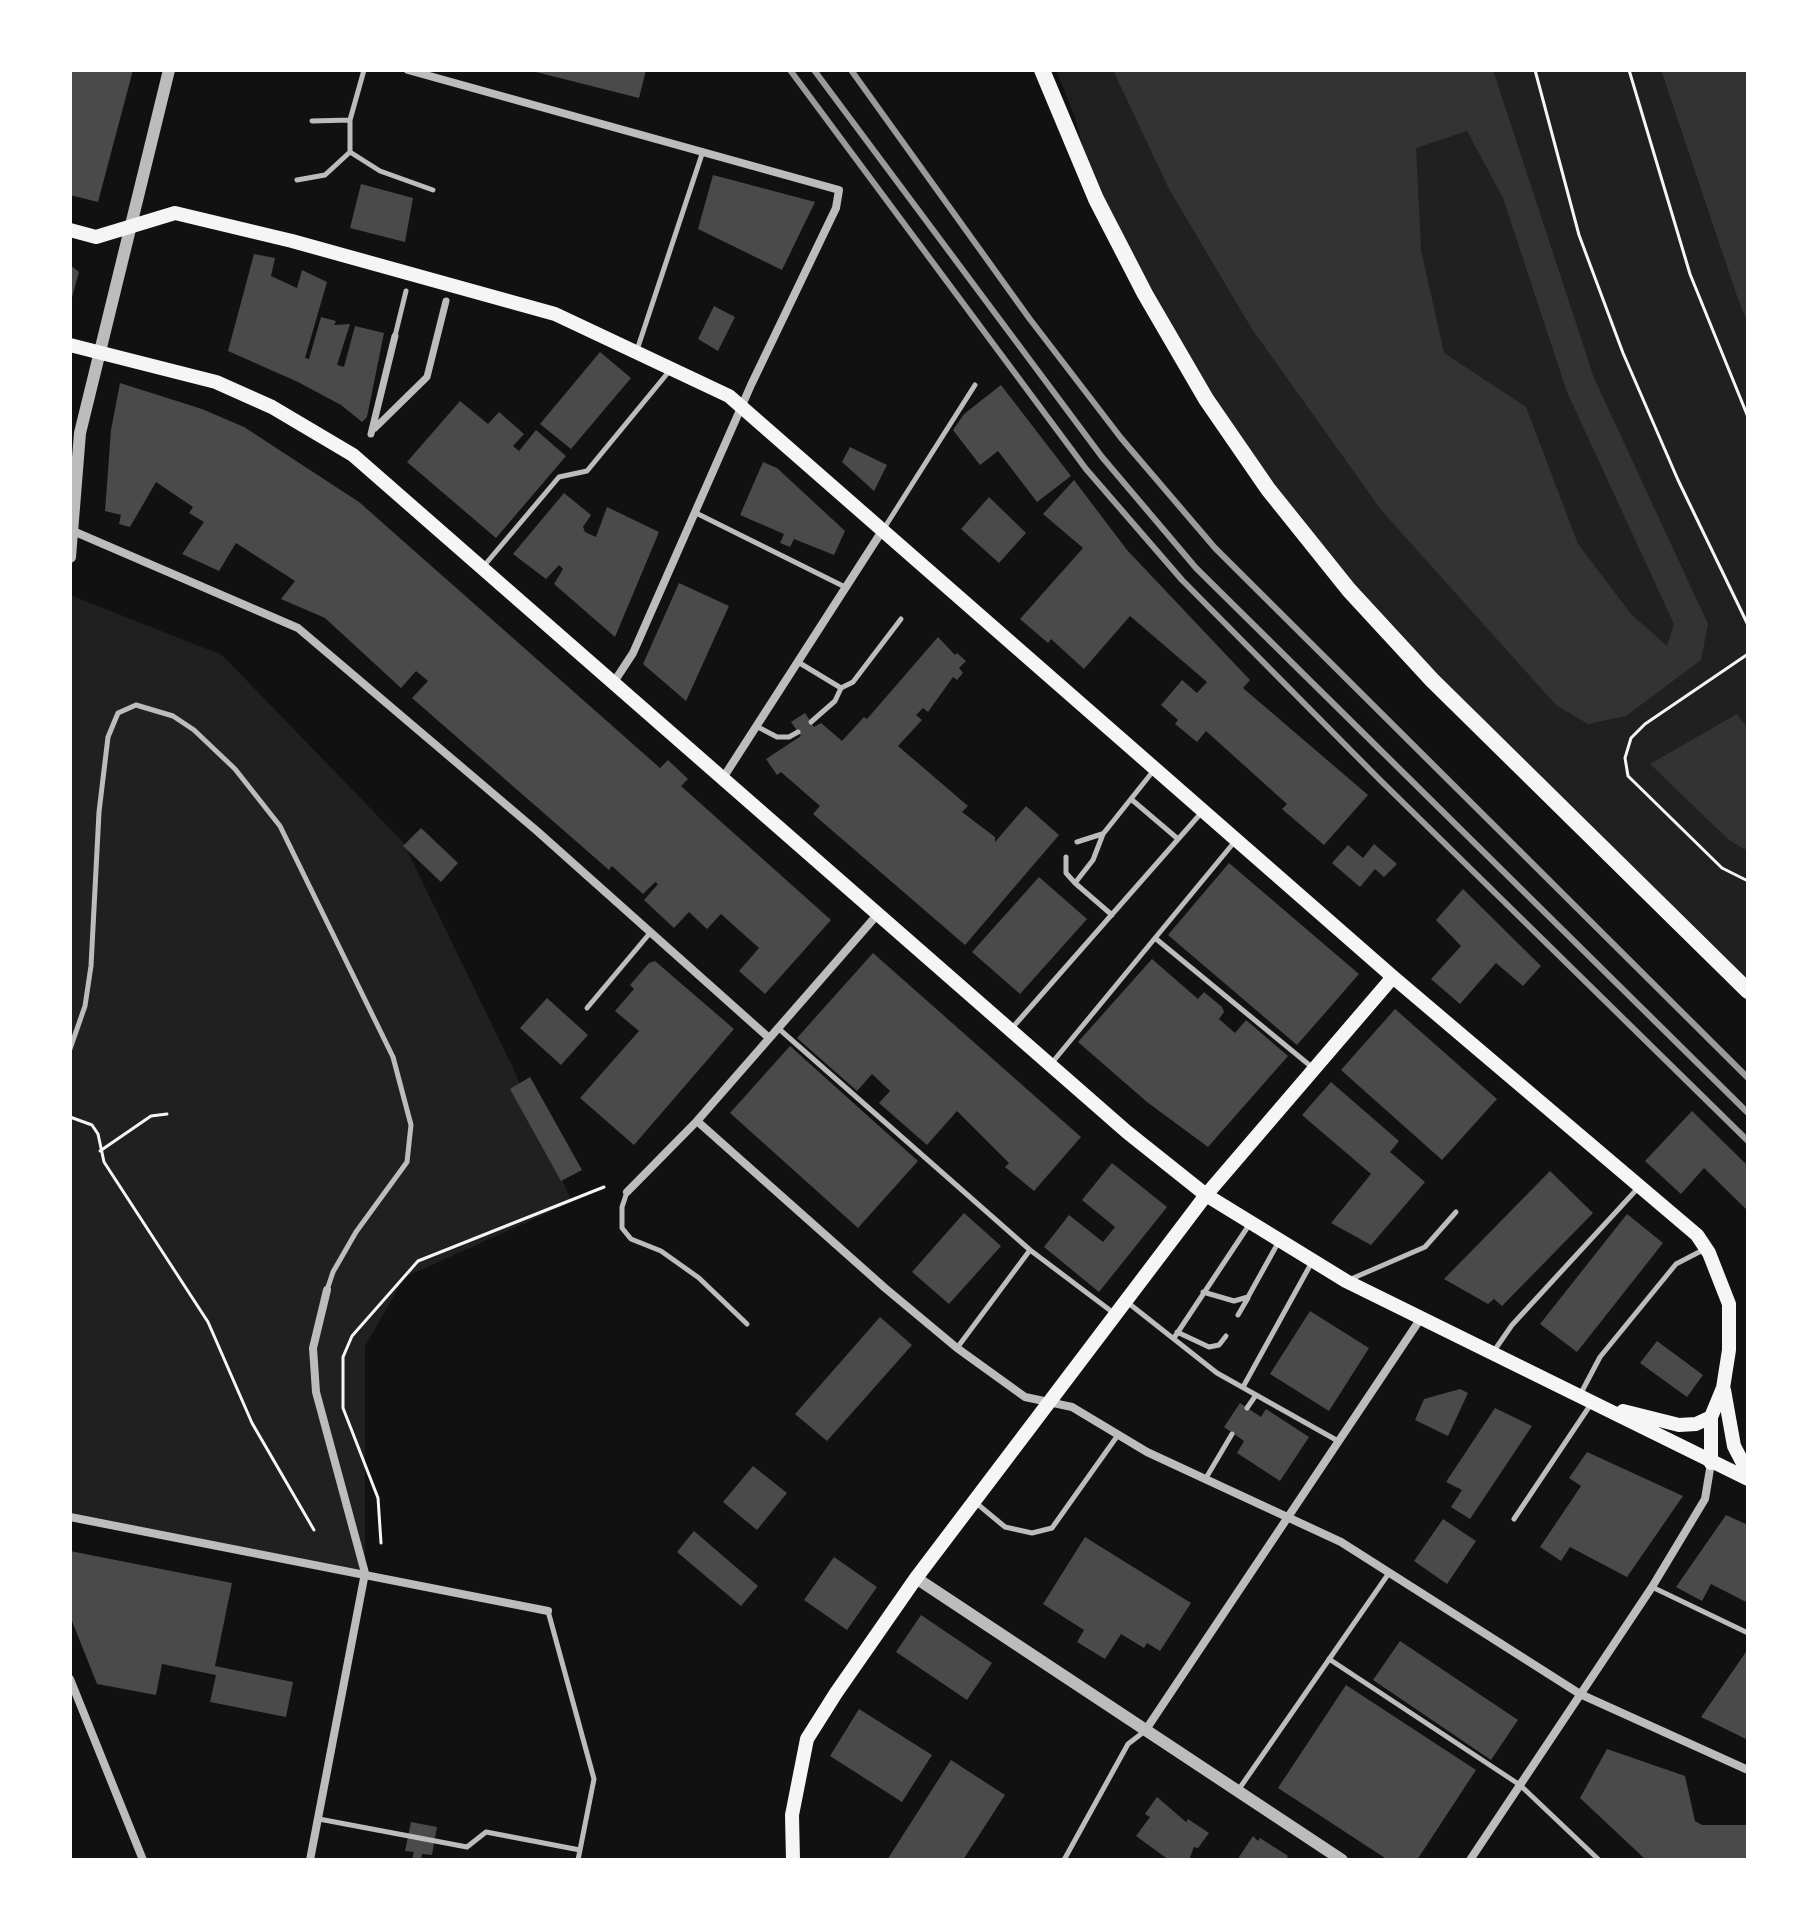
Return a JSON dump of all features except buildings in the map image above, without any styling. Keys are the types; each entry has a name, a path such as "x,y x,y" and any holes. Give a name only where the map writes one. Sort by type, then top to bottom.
{"highway":[{"path":"1042,70 1096,199 1145,294 1206,399 1276,500 1349,590 1432,680 1748,991"}],"main road":[{"path":"70,230 96,237 175,213 209,220 555,314 726,394 1393,977 1697,1235 1729,1304 1723,1388 1734,1446 1748,1476"},
{"path":"70,345 216,382 310,428 353,455 877,915 1206,1195 1249,1224 1346,1281 1711,1463 1748,1476"},
{"path":"793,1860 792,1815 807,1739 916,1578 1052,1403 1206,1195 1393,977"},
{"path":"1711,1463 1711,1417 1723,1388"},
{"path":"1585,1400 1679,1425 1711,1417"}],"street":[{"path":"70,557 80,433 169,70"},
{"path":"408,70 839,190 836,208 742,406 633,653 614,682"},
{"path":"395,336 373,431 427,377 446,301"},
{"path":"73,531 298,628 537,831 768,1037"},
{"path":"723,778 882,531"},
{"path":"627,1192 697,1121 877,915"},
{"path":"697,1121 957,1348 1025,1397 1072,1407 1147,1452 1341,1542 1580,1694 1748,1770"},
{"path":"310,1860 365,1573 316,1392 313,1348 327,1290"},
{"path":"1145,1731 1421,1318"},
{"path":"1470,1860 1652,1587 1705,1499 1711,1463"},
{"path":"70,1517 548,1611"},
{"path":"916,1578 1342,1860"},
{"path":"70,1679 143,1860"}],"lane":[{"path":"297,180 325,175 350,152 350,120 364,70"},
{"path":"312,121 350,120"},
{"path":"637,351 703,151"},
{"path":"350,152 380,171 433,190"},
{"path":"395,336 406,291"},
{"path":"482,568 559,477 587,471 672,369"},
{"path":"882,531 975,385"},
{"path":"696,513 846,587"},
{"path":"811,722 835,701 841,688 853,682 901,619"},
{"path":"798,662 841,688"},
{"path":"70,1049 85,1006 91,966 100,798 108,737 118,713 136,705 173,716 194,730 235,769 280,826 393,1057 411,1125 407,1162 356,1232 333,1272 327,1290"},
{"path":"756,726 777,737 789,737 798,732"},
{"path":"1075,883 1093,860 1103,834 1154,769"},
{"path":"1131,799 1178,839"},
{"path":"1011,1030 1203,812"},
{"path":"1077,842 1103,834"},
{"path":"1051,1064 1236,840"},
{"path":"1066,857 1066,873 1112,915"},
{"path":"587,1008 650,933"},
{"path":"1155,938 1314,1069"},
{"path":"777,1027 1030,1250 1117,1315"},
{"path":"1492,1354 1512,1325 1639,1187"},
{"path":"627,1192 622,1207 622,1228 631,1239 661,1251 699,1278 747,1324"},
{"path":"1346,1281 1425,1247 1456,1212"},
{"path":"1175,1335 1249,1224"},
{"path":"1238,1315 1278,1243"},
{"path":"1514,1519 1585,1400 1600,1357 1676,1264 1706,1249"},
{"path":"957,1348 1030,1250"},
{"path":"1243,1387 1312,1262"},
{"path":"1203,1292 1234,1301 1248,1297"},
{"path":"1127,1302 1175,1335 1217,1373 1338,1441"},
{"path":"1175,1335 1209,1347 1219,1345 1226,1336"},
{"path":"1247,1408 1256,1395"},
{"path":"1206,1478 1232,1434"},
{"path":"975,1502 1005,1527 1032,1533 1052,1528 1119,1435"},
{"path":"1237,1791 1389,1573"},
{"path":"1652,1587 1748,1633"},
{"path":"548,1611 594,1779 578,1860"},
{"path":"1329,1659 1520,1785 1599,1860"},
{"path":"1064,1860 1128,1744 1145,1731"},
{"path":"318,1819 467,1847 486,1832 580,1850"}],"path":[{"path":"1535,70 1579,235 1623,353 1678,480 1748,625"},
{"path":"1629,70 1690,274 1748,417"},
{"path":"1748,654 1645,724 1631,738 1625,758 1628,776 1722,868 1748,881"},
{"path":"100,1151 151,1116 167,1114"},
{"path":"70,1117 92,1125 98,1134 100,1151 111,1174 208,1322 252,1423 314,1530"},
{"path":"381,1543 378,1498 343,1408 343,1357 352,1336 418,1261 604,1187"}],"shaded area":[{"path":"1056,70 1661,70 1748,324 1748,991 1432,680 1268,489 1096,199 1075,117"},
{"path":"1113,70 1493,70 1594,378 1708,624 1701,660 1626,716 1588,724 1556,705 1382,511 1252,329 1169,189","holes":["1467,131 1503,198 1567,392 1674,624 1667,646 1631,614 1578,544 1526,407 1444,353 1421,250 1416,148"]},
{"path":"1661,70 1748,70 1748,324 1737,296"},
{"path":"70,595 222,655 403,842 513,1068 572,1202 405,1277 365,1346 365,1573 70,1517"},
{"path":"1737,714 1748,729 1748,851 1729,840 1650,764"}],"railway":[{"path":"790,70 1086,469 1182,580 1379,779 1748,1141"},
{"path":"814,70 1102,457 1196,568 1748,1113"},
{"path":"851,70 1029,318 1121,438 1215,548 1748,1078"}]}
